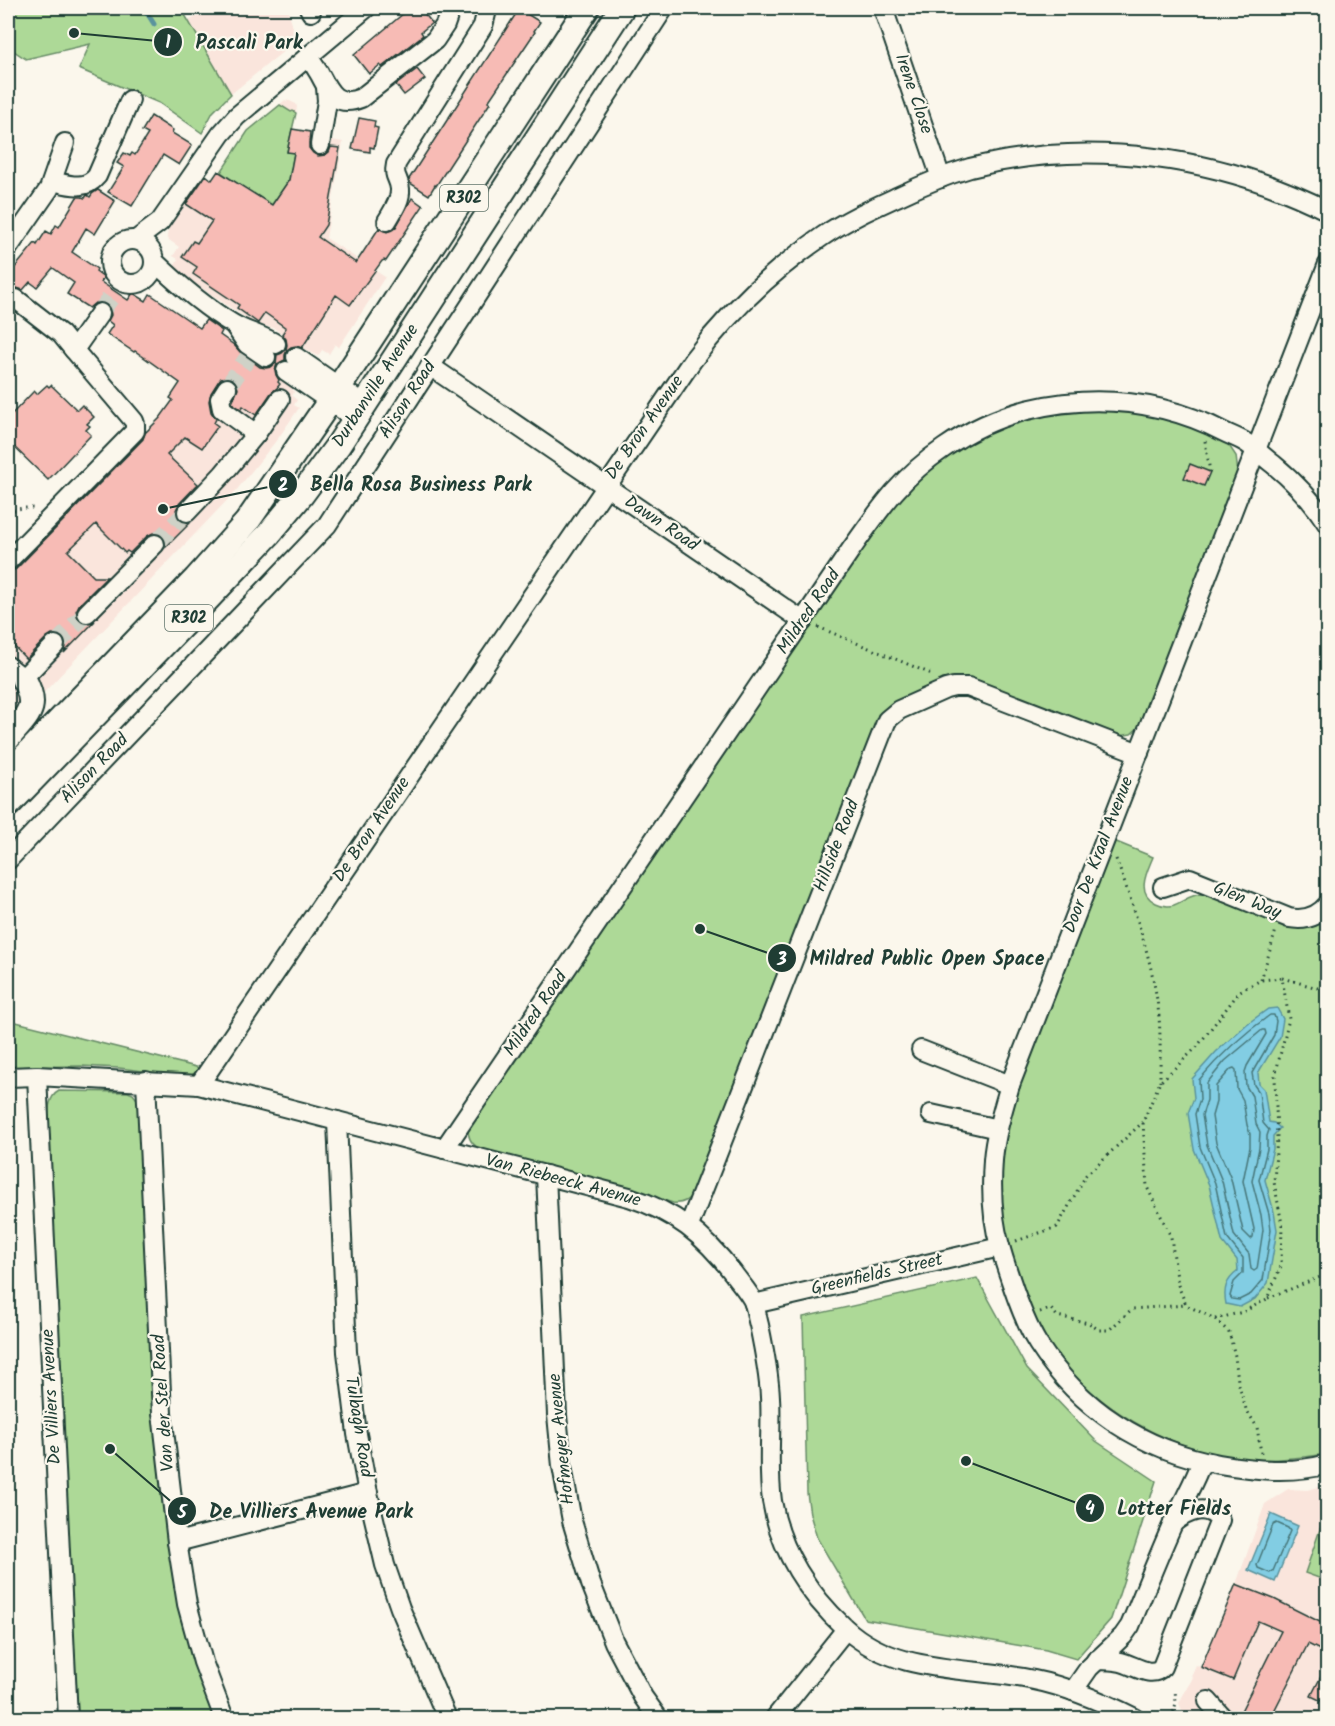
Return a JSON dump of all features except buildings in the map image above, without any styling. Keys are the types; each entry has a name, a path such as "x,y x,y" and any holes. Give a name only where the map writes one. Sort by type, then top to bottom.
{"main road":[{"name":"Durbanville Avenue","path":"8,774 196,579 247,522 334,394 587,8"},
{"name":"Durbanville Avenue","path":"8,805 268,535 308,485 339,444 622,8"},
{"path":"8,738 32,704 31,691 15,672"}],"street":[{"path":"136,240 160,222 221,134 237,116 366,8"},
{"path":"308,57 326,87 337,98 345,101 361,98 435,40 445,25 451,8"},
{"path":"387,221 399,198 400,189 394,174 396,164 483,26 486,14 484,8"},
{"name":"Alison Road","path":"8,860 327,525 664,8"},
{"name":"Irene Close","path":"884,11 941,178"},
{"path":"320,145 327,101 326,87"},
{"path":"53,181 78,187 93,181 130,100"},
{"path":"8,248 53,181 65,143"},
{"name":"De Bron Avenue","path":"199,1085 692,361 713,333 748,297 800,253 833,230 881,204 941,178 970,168 1030,158 1090,154 1157,158 1222,171 1284,191 1328,211"},
{"path":"160,222 154,258 154,270 150,277 136,285 118,286 111,270 111,254 121,243 128,240 144,243 150,248 154,258 191,295 234,325 267,338 261,351"},
{"name":"Door De Kraal Avenue","path":"1328,264 1010,1085 993,1158 995,1216 1000,1247 1024,1315 1037,1342 1058,1370 1098,1412 1142,1438 1202,1461 1260,1469 1302,1469 1328,1464"},
{"path":"144,282 191,295"},
{"path":"8,561 136,428 134,421 61,334 16,299"},
{"path":"74,350 100,313"},
{"path":"291,364 360,412"},
{"name":"Dawn Road","path":"430,366 803,621"},
{"path":"227,388 220,399 222,409 256,434"},
{"path":"187,512 224,474 280,399"},
{"name":"Mildred Road","path":"444,1149 850,551 904,479 938,452 988,423 1028,410 1060,403 1086,401 1136,404 1181,414 1247,443 1296,484 1328,525"},
{"path":"87,613 155,544"},
{"path":"15,672 55,645"},
{"path":"961,687 974,689 1139,753"},
{"name":"Hillside Road","path":"689,1226 884,725 899,710 946,689 961,687"},
{"name":"Glen Way","path":"1163,886 1190,878 1296,919 1318,914 1328,904"},
{"path":"921,1050 1010,1085"},
{"name":"Van Riebeeck Avenue","path":"8,1077 37,1076 199,1085 644,1202 674,1217 689,1226 716,1251 754,1304 770,1387 772,1502 778,1527 791,1558 808,1588 846,1629 879,1652 915,1664 1032,1679 1073,1691 1135,1719"},
{"name":"De Villiers Avenue","path":"37,1076 68,1719"},
{"name":"Van der Stel Road","path":"146,1081 162,1413 177,1542 187,1604 203,1662 224,1719"},
{"path":"931,1114 998,1129"},
{"name":"Tulbagh Road","path":"337,1121 346,1352 357,1434 368,1493 386,1565 400,1608 447,1719"},
{"name":"Hofmeyer Avenue","path":"546,1175 557,1415 562,1466 572,1521 591,1584 614,1642 643,1697 658,1719"},
{"name":"Greenfields Street","path":"754,1304 1000,1247"},
{"path":"1073,1691 1096,1660 1123,1636 1130,1626 1165,1519 1195,1479 1202,1461"},
{"path":"1195,1479 1199,1503 1203,1510"},
{"path":"177,1542 368,1493"},
{"path":"1096,1660 1121,1662 1151,1672 1158,1671 1162,1666 1220,1523 1218,1516 1203,1510 1190,1511 1165,1519"},
{"path":"775,1719 846,1629"},
{"path":"1113,1645 1121,1662"},
{"path":"1208,1701 1223,1719"}],"path":[{"path":"1203,422 1210,472"},
{"path":"8,513 27,507 37,508 48,502 57,511"},
{"path":"803,621 961,687"},
{"path":"1107,836 1149,957 1158,1009 1160,1082"},
{"path":"1261,981 1281,914"},
{"path":"1267,1299 1281,1266 1282,1224 1274,1182 1277,1137 1275,1076 1289,1019 1282,978"},
{"path":"1000,1247 1057,1227 1086,1175 1143,1122 1160,1082 1196,1048 1240,991 1261,981 1282,978 1328,991"},
{"path":"1143,1122 1146,1187 1171,1237 1178,1285 1186,1305"},
{"path":"1215,1319 1244,1311 1328,1274"},
{"path":"1024,1315 1051,1309 1057,1316 1089,1323 1099,1330 1109,1330 1131,1309 1186,1305 1215,1319 1229,1332 1246,1409 1257,1427 1261,1447 1260,1458"},
{"path":"1146,1513 1165,1519"},
{"path":"1172,1719 1176,1703 1175,1689"}],"shaded area":[{"path":"211,8 288,8 296,41 231,94 189,21"},
{"path":"285,100 296,104 297,107 293,129 310,132 310,136 343,142 326,238 385,277 339,347 335,344 329,354 322,350 318,356 274,328 255,324 176,271 177,268 174,266 178,259 173,256 179,247 167,236 169,227 184,207 182,205 202,173 212,179 218,171 221,172 248,131"},
{"path":"207,317 224,328 218,337 237,350 239,348 259,362 258,365 262,364 290,385 294,392 292,396 297,400 294,405 299,408 235,492 8,730 8,611 185,437 202,448 218,426 214,423 220,413 208,404 221,384 205,373 200,328"},
{"path":"1327,1485 1327,1718 1185,1718 1179,1703 1193,1677 1191,1676 1196,1665 1201,1667 1236,1584 1265,1504 1288,1489 1307,1490"}],"green space":[{"path":"8,8 181,8 231,94 213,112 202,133 159,103 79,69 90,44 26,59 8,47"},
{"path":"280,105 296,113 287,151 294,153 289,180 271,206 221,172 248,131"},
{"path":"1071,410 1121,410 1169,418 1222,439 1236,456 1238,474 1140,726 1131,734 1119,736 974,679 962,678 950,679 924,689 893,705 881,715 693,1194 687,1200 673,1203 591,1177 478,1148 473,1144 468,1128 877,526 917,481 962,447 986,434 1013,424"},
{"path":"1114,841 1153,857 1144,888 1150,899 1160,905 1172,906 1201,894 1327,917 1327,1454 1287,1459 1246,1459 1214,1454 1181,1444 1149,1430 1119,1413 1067,1368 1047,1341 1026,1299 1010,1248 1002,1208 1001,1175 1011,1108"},
{"path":"8,1020 200,1068 192,1075 184,1076 81,1066 8,1067"},
{"path":"59,1091 128,1092 133,1094 139,1102 153,1402 161,1494 176,1583 216,1718 77,1718 49,1128 50,1102"},
{"path":"977,1278 1027,1369 1096,1441 1156,1481 1111,1619 1076,1659 1046,1650 865,1619 817,1538 810,1514 807,1493 803,1317"},
{"path":"1327,1509 1327,1581 1305,1573"}],"water":[{"path":"1277,1008 1283,1019 1280,1037 1258,1073 1259,1084 1264,1089 1269,1122 1280,1128 1273,1136 1273,1149 1265,1180 1277,1230 1268,1283 1255,1299 1240,1307 1226,1304 1225,1289 1228,1281 1238,1271 1237,1260 1222,1241 1209,1185 1194,1149 1188,1113 1194,1098 1192,1079 1216,1052 1247,1024 1268,1009"},
{"path":"1271,1514 1298,1526 1275,1582 1248,1570"}],"waterway":[{"path":"144,8 154,24"}],"tunnel":[{"path":"100,313 115,291"},
{"path":"227,388 249,356"},
{"path":"155,544 187,512"},
{"path":"55,645 87,613"}],"place":[{"name":"Pascali Park","path":"74,33"},
{"name":"Bella Rosa Business Park","path":"163,509"},
{"name":"Mildred Public Open Space","path":"700,929"},
{"name":"De Villiers Avenue Park","path":"110,1449"},
{"name":"Lotter Fields","path":"966,1461"}]}
